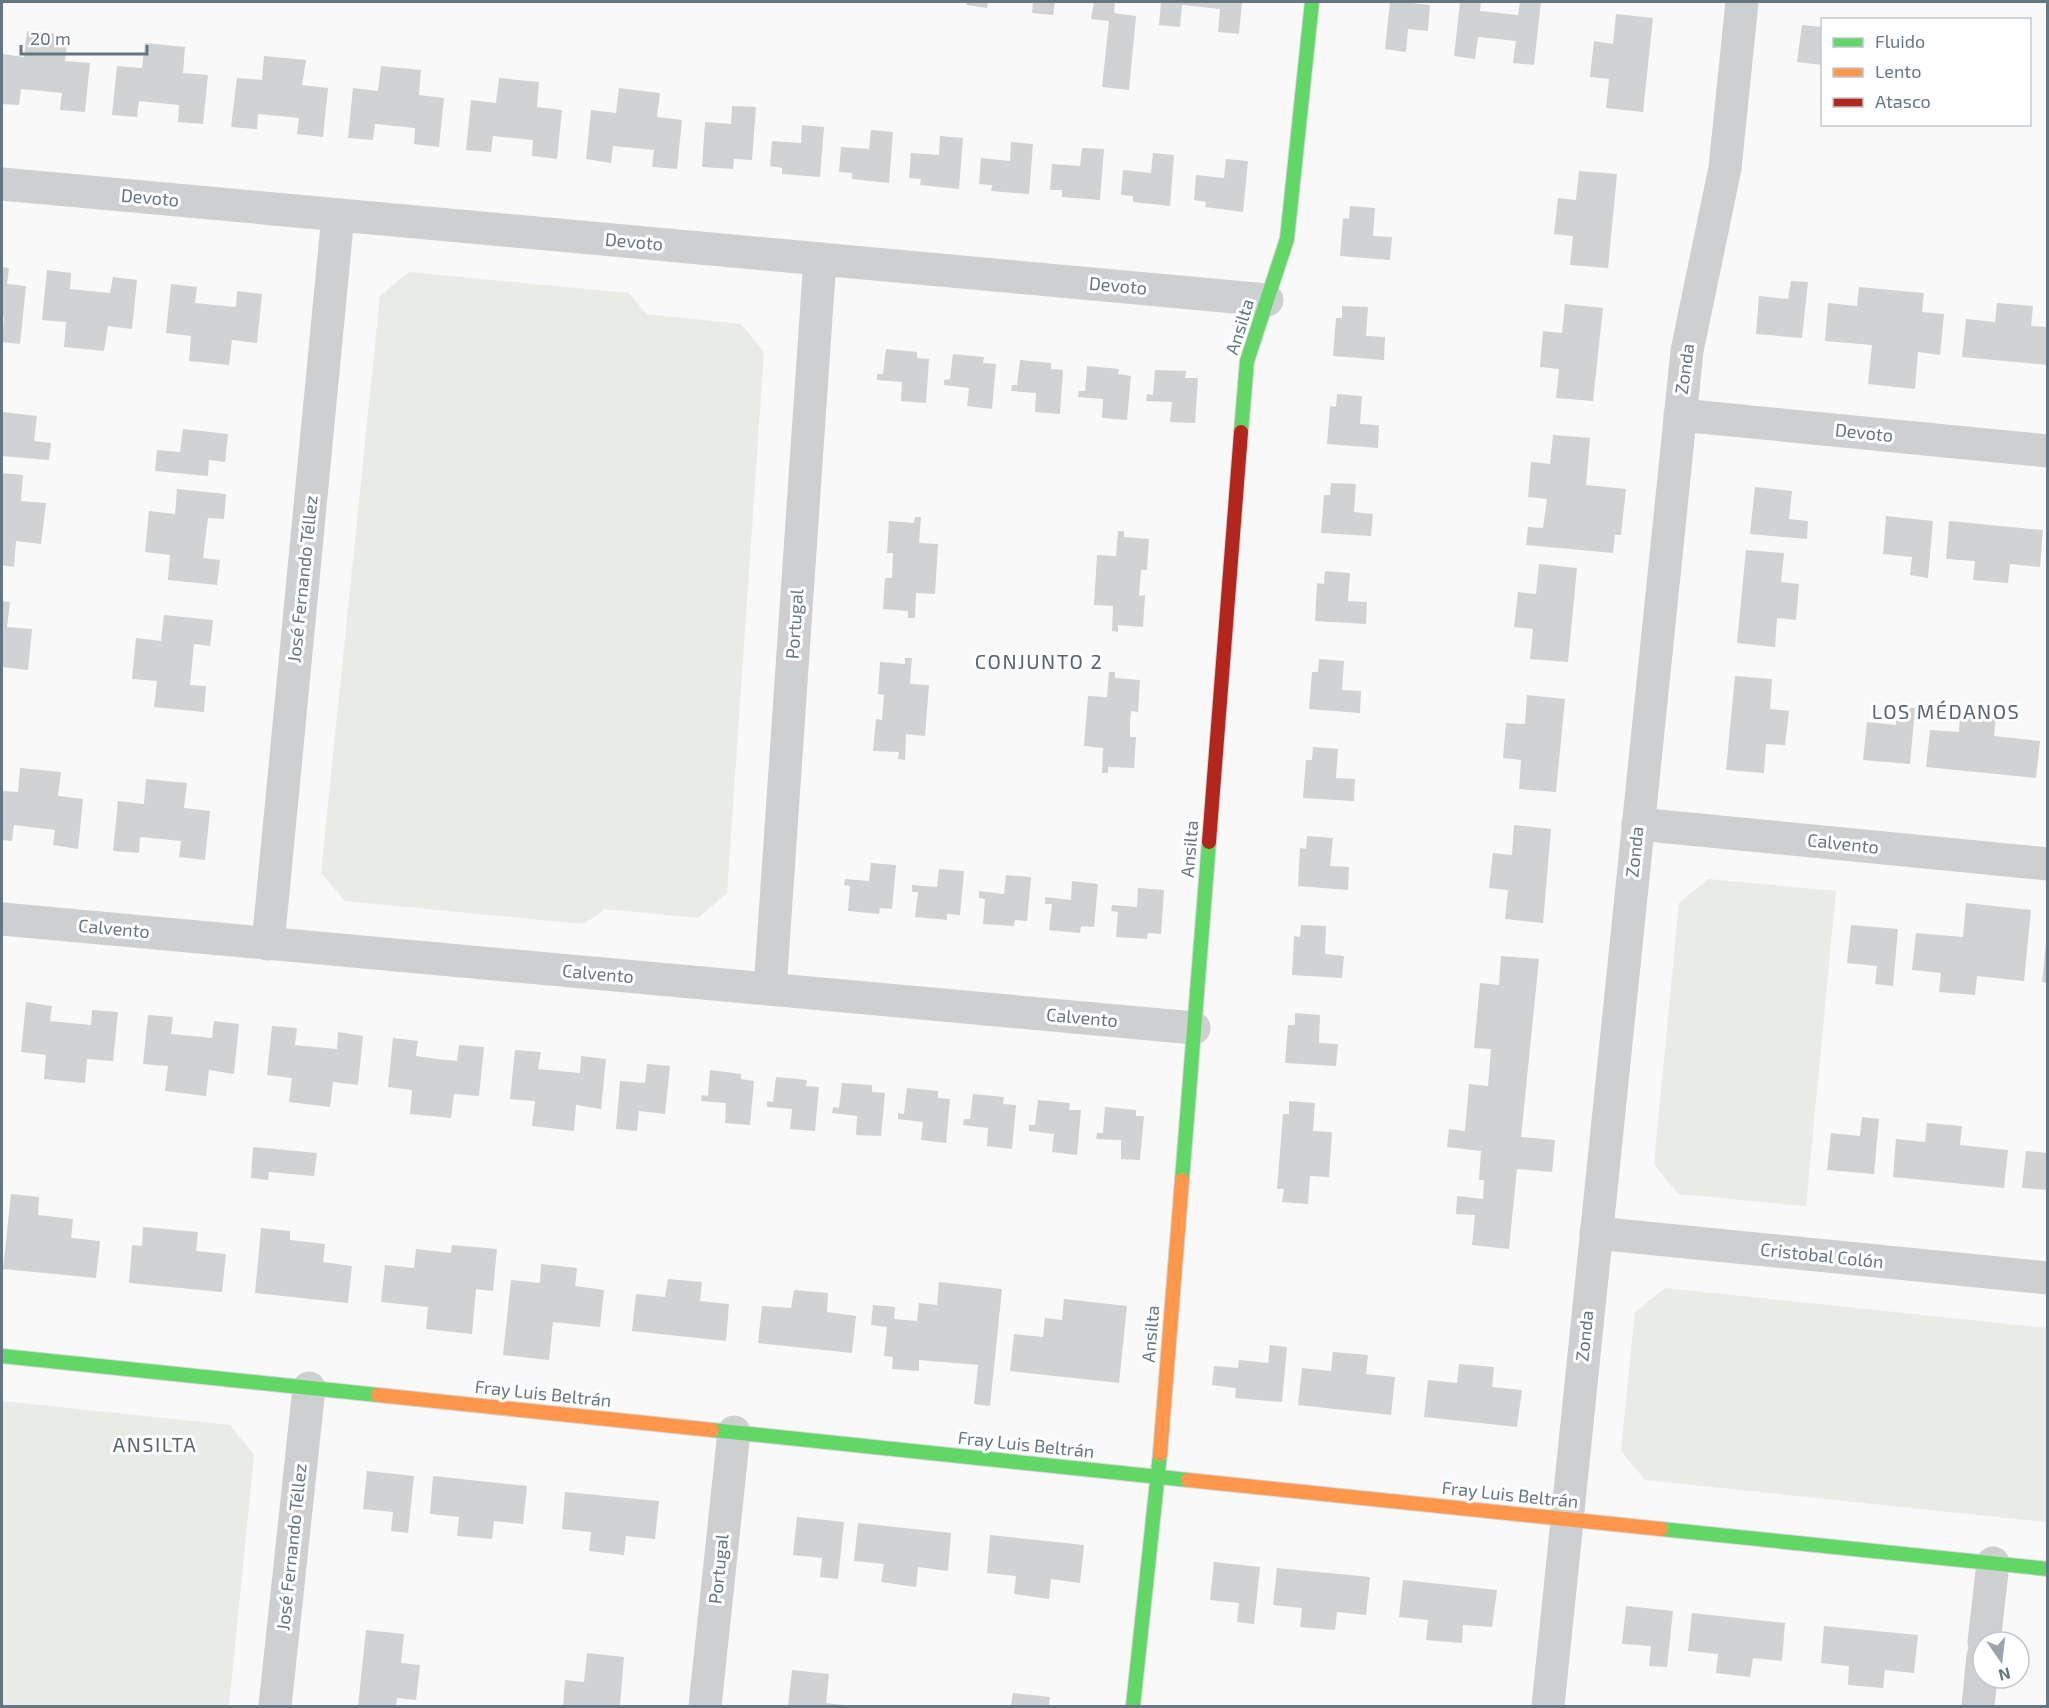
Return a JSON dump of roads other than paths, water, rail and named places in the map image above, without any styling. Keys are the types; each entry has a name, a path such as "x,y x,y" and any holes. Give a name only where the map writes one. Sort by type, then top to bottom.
{"street":[{"name":"Ansilta","path":"1133,1707 1158,1477 1246,361 1287,239 1312,2"},
{"name":"Zonda","path":"1548,1707 1687,351 1725,168 1742,2"},
{"name":"Devoto","path":"2,184 1267,300"},
{"name":"José Fernando Téllez","path":"268,944 338,215"},
{"name":"Portugal","path":"770,989 820,259"},
{"name":"Devoto","path":"1680,414 2048,451"},
{"name":"Calvento","path":"1638,824 2048,864"},
{"name":"Calvento","path":"2,919 1194,1028"},
{"name":"Cristobal Colón","path":"1596,1233 2048,1278"},
{"name":"Fray Luis Beltrán","path":"2,1356 2048,1569"},
{"name":"José Fernando Téllez","path":"275,1707 309,1388"},
{"name":"Portugal","path":"705,1707 734,1432"},
{"path":"1985,1630 1993,1563"},
{"path":"1978,1707 1980,1690"}],"district":[{"name":"CONJUNTO 2","path":"1039,662"},
{"name":"LOS MÉDANOS","path":"1946,712"},
{"name":"ANSILTA","path":"155,1445"}]}
